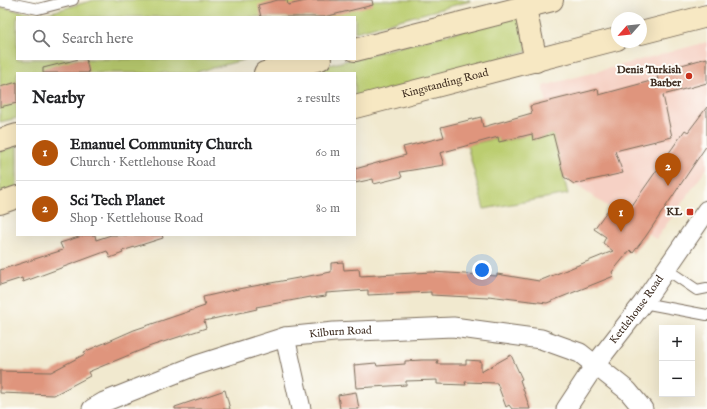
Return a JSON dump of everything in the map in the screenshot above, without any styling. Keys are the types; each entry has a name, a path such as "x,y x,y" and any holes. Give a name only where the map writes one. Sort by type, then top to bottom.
{"main road":[{"path":"356,50 552,0"},
{"path":"525,8 536,61"},
{"path":"647,31 707,16"},
{"name":"Kingstanding Road","path":"356,107 611,42"},
{"path":"269,72 316,60"},
{"path":"0,140 16,135"},
{"path":"0,203 16,197"}],"street":[{"name":"Kettlehouse Road","path":"566,409 595,365 705,217"},
{"name":"Kilburn Road","path":"92,409 104,402 197,365 285,337 334,332 453,327 541,339 580,353 628,391 643,409"},
{"path":"285,337 301,409"}],"lane":[{"path":"0,0 38,10 73,0"},
{"path":"666,269 697,290 707,288"},
{"path":"642,303 707,315"}],"shaded area":[{"path":"707,42 707,168 656,239 564,177 543,86"}],"green space":[{"path":"94,0 470,0 356,32 356,16 16,16 16,60 243,60 197,72 16,72 16,118 0,122 0,7 41,15"},
{"path":"519,16 528,51 356,99 356,72 302,72 348,60 356,60 356,58"},
{"path":"530,129 533,140 553,134 568,194 484,209 467,145 498,138 500,142 524,136 523,131"},
{"path":"16,146 16,188 0,192 0,151"}],"building":[{"path":"278,0 287,0 288,5 310,0 372,0 373,5 328,16 261,16 258,5"},
{"path":"707,58 707,83 663,95 672,137 615,151 623,173 574,184 564,177 553,134 533,140 532,134 499,142 498,137 440,153 444,165 400,172 402,177 374,184 373,179 356,183 356,169 406,155 403,147 444,137 441,127 481,117 483,127 532,113 530,106 598,89 599,95 658,79 656,72"},
{"path":"75,60 86,60 89,72 43,72 43,68"},
{"path":"16,82 16,103 0,107 0,87"},
{"path":"707,107 707,145 646,236 633,253 630,250 612,272 614,276 547,303 488,296 488,298 431,295 431,292 368,295 368,290 326,293 326,296 311,297 256,307 257,309 204,321 206,328 151,346 88,372 90,376 54,395 0,393 0,371 51,372 85,354 84,352 134,330 205,306 203,297 331,272 331,263 343,262 344,270 359,269 360,276 432,272 497,276 497,274 539,281 613,251 603,243 606,237 594,229 610,207 624,217 685,130 688,132"},
{"path":"82,236 95,236 96,240 108,236 162,236 163,238 122,251 123,253 110,258 107,251 23,282 22,278 0,285 0,270 63,250 60,243"},
{"path":"511,355 522,379 520,380 530,409 512,409 509,405 506,407 497,383 465,382 466,385 437,384 437,380 406,381 406,385 356,388 354,365 376,363 377,366 405,364 405,361 422,360 438,360 437,364 466,364 466,360 481,361 481,372"},
{"path":"225,390 230,409 175,409 175,407"},
{"path":"356,392 359,409 340,409 338,395"}],"place":[{"name":"Denis Turkish Barber","path":"689,76"},
{"name":"Sci Tech Planet","path":"668,186"},
{"name":"KL","path":"690,212"},
{"name":"Emanuel Community Church","path":"621,232"}]}
